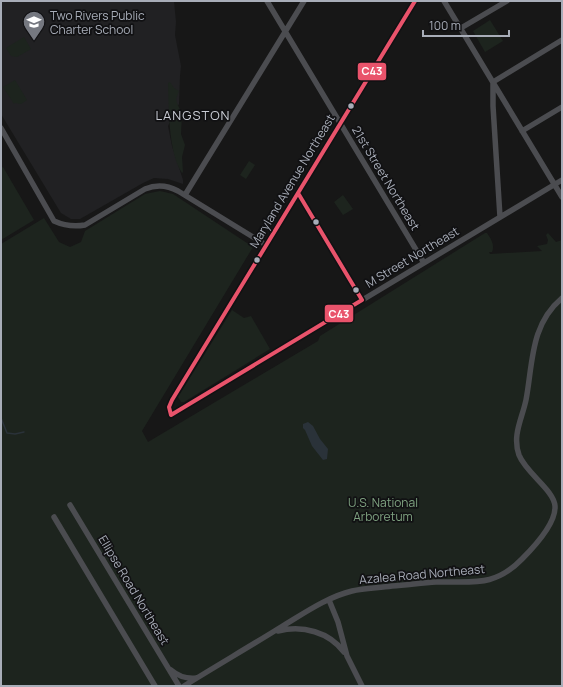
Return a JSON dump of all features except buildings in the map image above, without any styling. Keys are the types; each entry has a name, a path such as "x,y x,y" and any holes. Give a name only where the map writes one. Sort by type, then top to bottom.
{"street":[{"name":"21st Street Northeast","path":"267,1 424,263"},
{"path":"185,195 304,1"},
{"name":"Maryland Avenue Northeast","path":"171,415 168,407 172,400 415,1"},
{"path":"444,1 562,197"},
{"path":"461,28 507,1"},
{"path":"493,82 562,40"},
{"path":"493,82 493,106 500,217"},
{"path":"522,131 562,107"},
{"path":"1,128 54,221 66,226 85,225 140,192 151,187 168,187 185,195 266,245"},
{"name":"M Street Northeast","path":"171,415 562,180"},
{"path":"298,193 362,300"},
{"name":"Azalea Road Northeast","path":"184,686 329,600 347,592 362,589 434,582 475,582 489,580 501,576 513,568 536,543 552,520 555,508 551,494 530,473 522,462 517,450 516,434 526,400 531,360 538,333 547,314 562,298"},
{"name":"Ellipse Road Northeast","path":"70,505 179,686"},
{"path":"54,517 155,686"},
{"path":"329,600 338,622 347,656 362,686"},
{"name":"Azalea Road Northeast","path":"272,633 292,629 320,633 334,641 347,656"},
{"path":"168,668 177,675 183,677 198,677"},
{"path":"150,677 152,686"}],"shaded area":[{"path":"1,1 174,1 176,22 175,35 181,66 179,104 168,126 183,184 168,179 154,178 80,219 71,219 61,213 1,114"},
{"path":"308,422 313,426 320,439 328,449 327,459 323,460 312,446 303,428 303,424"}],"green space":[{"path":"490,20 503,41 485,52 473,31"},
{"path":"24,37 31,49 17,57 11,56 6,48"},
{"path":"15,80 27,100 21,104 14,104 3,87"},
{"path":"170,82 174,88 179,91 176,99 182,114 181,134 185,145 182,157 182,173 174,154 170,130 168,83"},
{"path":"249,161 255,165 246,179 240,175"},
{"path":"3,167 34,220 1,240 1,168"},
{"name":"U.S. National Arboretum","path":"160,191 173,194 253,247 142,431 148,442 318,341 320,336 485,233 487,233 493,244 492,252 489,252 490,254 542,251 537,246 547,244 548,240 546,235 548,233 556,242 562,240 562,686 1,686 1,244 44,218 59,242 70,247 81,242 85,231 145,194"},
{"path":"343,195 353,209 343,215 334,202"},
{"path":"232,310 244,318 251,316 270,349 184,402 181,402 178,397"}],"waterway":[{"path":"1,418 7,433 15,434 24,432"}],"transit line":[{"name":"C43","path":"298,193 415,1"},
{"name":"C43","path":"298,193 362,300 171,415 169,407 172,400 298,193"}],"place":[{"name":"Two Rivers Public Charter School","path":"34,42"}],"district":[{"name":"LANGSTON","path":"193,115"}]}
